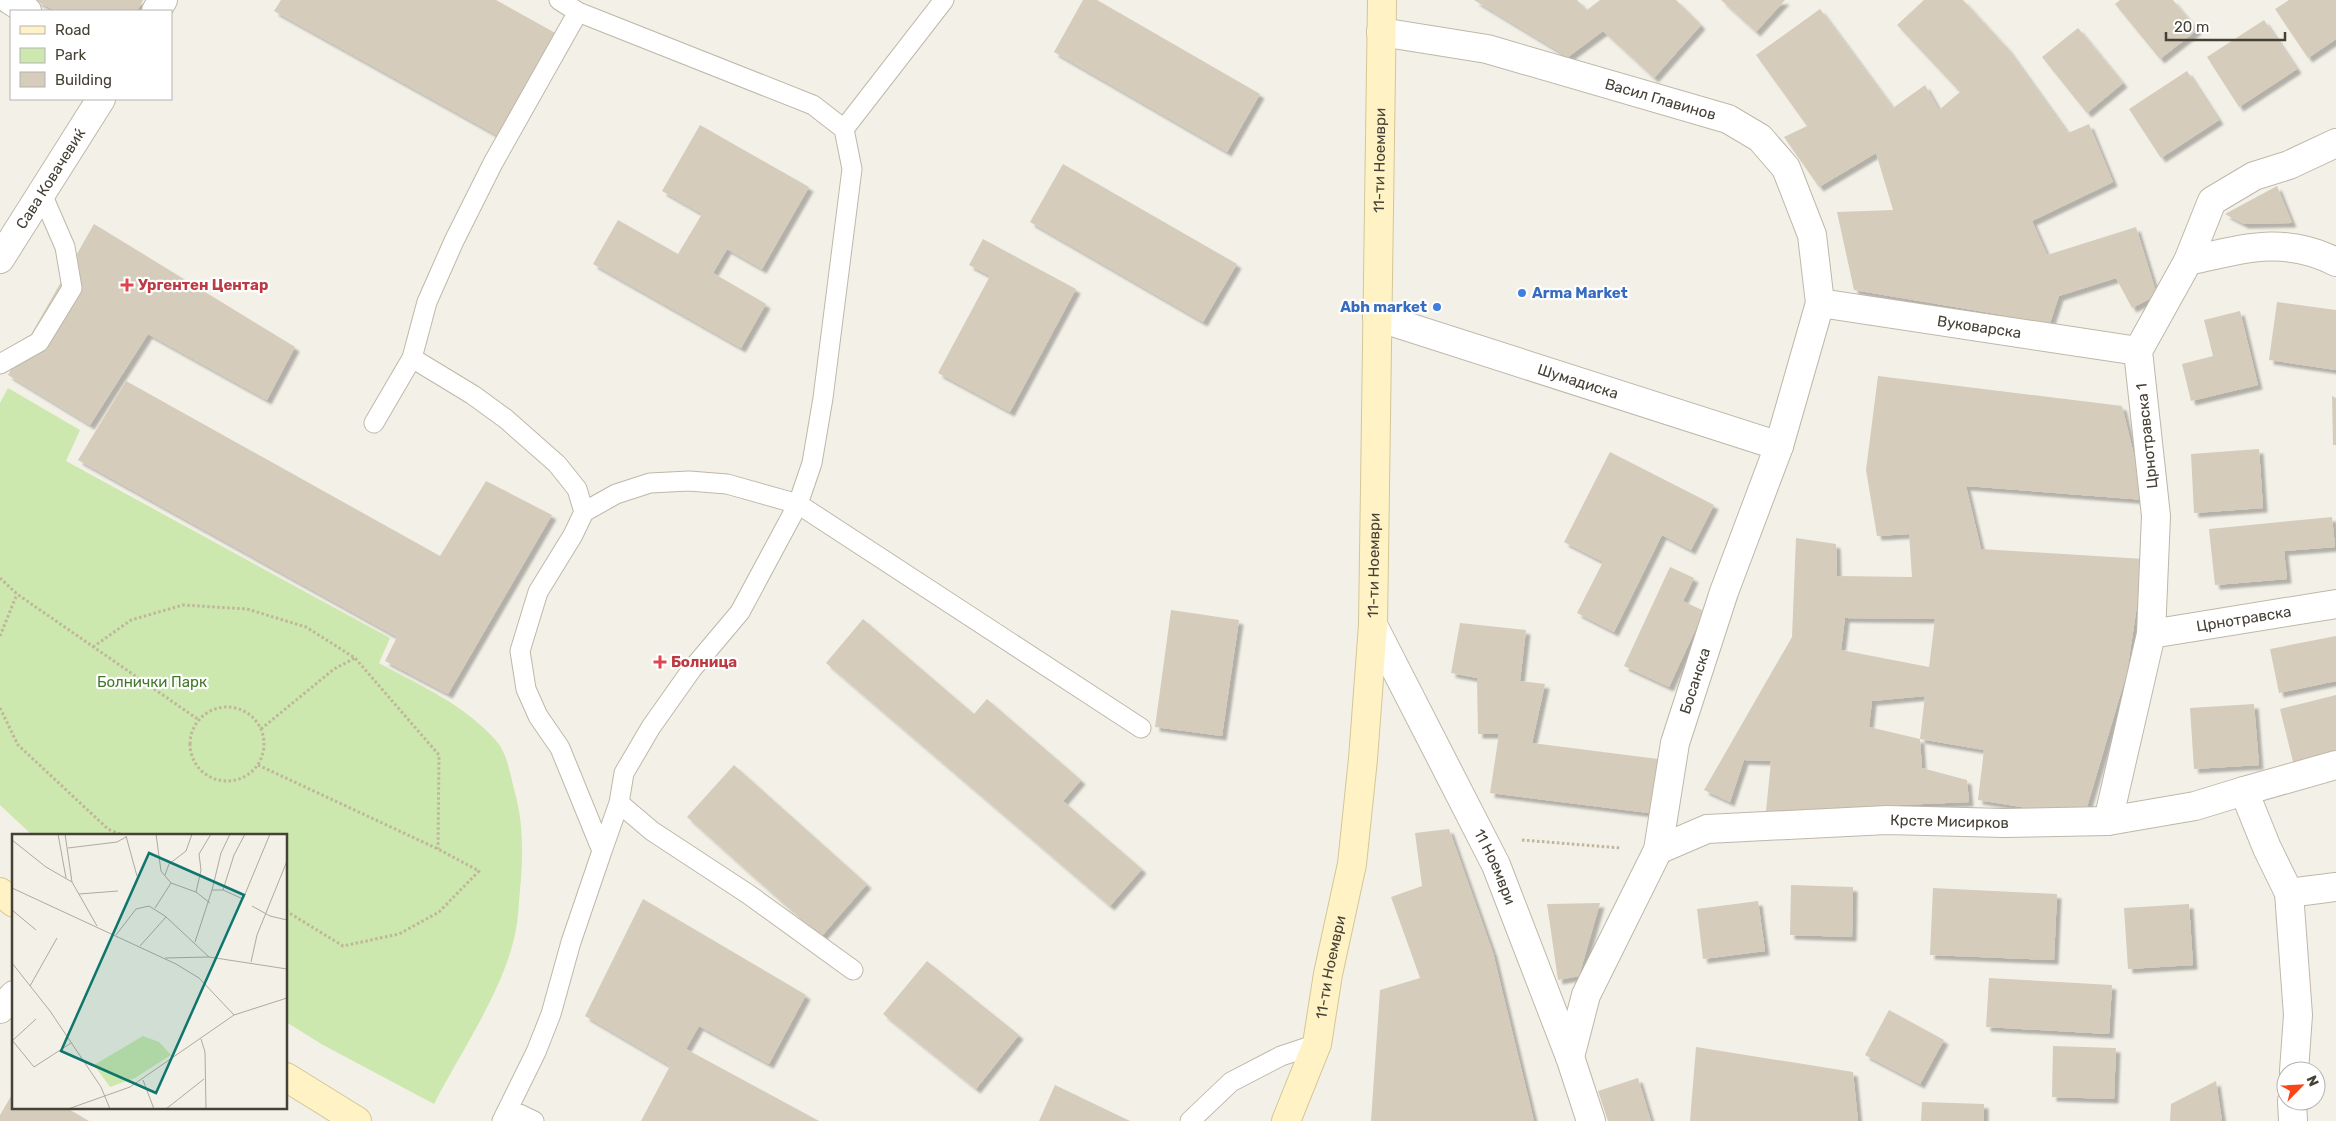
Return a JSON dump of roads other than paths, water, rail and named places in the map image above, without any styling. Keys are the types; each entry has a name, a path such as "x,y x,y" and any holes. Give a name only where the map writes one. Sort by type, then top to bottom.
{"main road":[{"name":"11-ти Ноември","path":"1286,1121 1317,1044 1328,974 1352,864 1363,759 1373,625 1382,0"},
{"path":"0,892 12,901"},
{"path":"288,1078 357,1121"}],"street":[{"path":"10,0 25,10"},
{"name":"Васил Главинов","path":"1381,32 1487,48 1728,119 1760,138 1786,168 1812,235 1820,303"},
{"name":"Сава Ковачевиќ","path":"0,259 100,100"},
{"path":"2138,351 2188,260 2212,201 2254,176 2288,165 2336,143"},
{"path":"2188,260 2263,245 2316,252 2336,262"},
{"name":"Вуковарска","path":"1820,303 2138,351"},
{"name":"Босанска","path":"1570,1057 1586,995 1658,850 1675,743 1724,592 1779,446 1820,303"},
{"name":"Шумадиска","path":"1377,317 1779,446"},
{"name":"Црнотравска 1","path":"2108,821 2151,634 2156,516 2138,351"},
{"name":"Црнотравска","path":"2151,634 2336,604"},
{"name":"11 Ноември","path":"1373,625 1496,865 1570,1057 1591,1121"},
{"name":"Крсте Мисирков","path":"1658,850 1707,829 1887,820 2108,821 2194,806 2336,765"},
{"path":"2244,791 2267,848 2289,893 2298,1015 2295,1061"},
{"path":"2289,893 2336,887"},
{"path":"0,1008 12,997"}],"lane":[{"path":"534,1121 505,1115 536,1052 551,1014 571,942 619,804 624,773 651,727 692,670 740,612 798,504 812,463 823,398 852,169 844,129 813,105 578,12 559,0"},
{"path":"844,129 944,0"},
{"path":"374,423 412,358 427,302 454,241 493,163 578,12"},
{"path":"0,364 39,342 72,288 65,247 42,194"},
{"path":"412,358 473,395 506,419 557,464 578,489 584,512"},
{"path":"602,851 560,748 538,716 526,689 520,651 538,592 573,535 584,512 616,494 650,483 689,481 727,484 798,504 1141,728"},
{"path":"619,804 652,831 748,894 853,970"},
{"path":"1190,1121 1231,1082 1281,1056 1317,1044"}],"place":[{"name":"Ургентен Центар","path":"127,285"},
{"name":"Arma Market","path":"1522,293"},
{"name":"Abh market","path":"1437,307"},
{"name":"Болница","path":"660,662"}],"park label":[{"name":"Болнички Парк","path":"152,682"}]}
